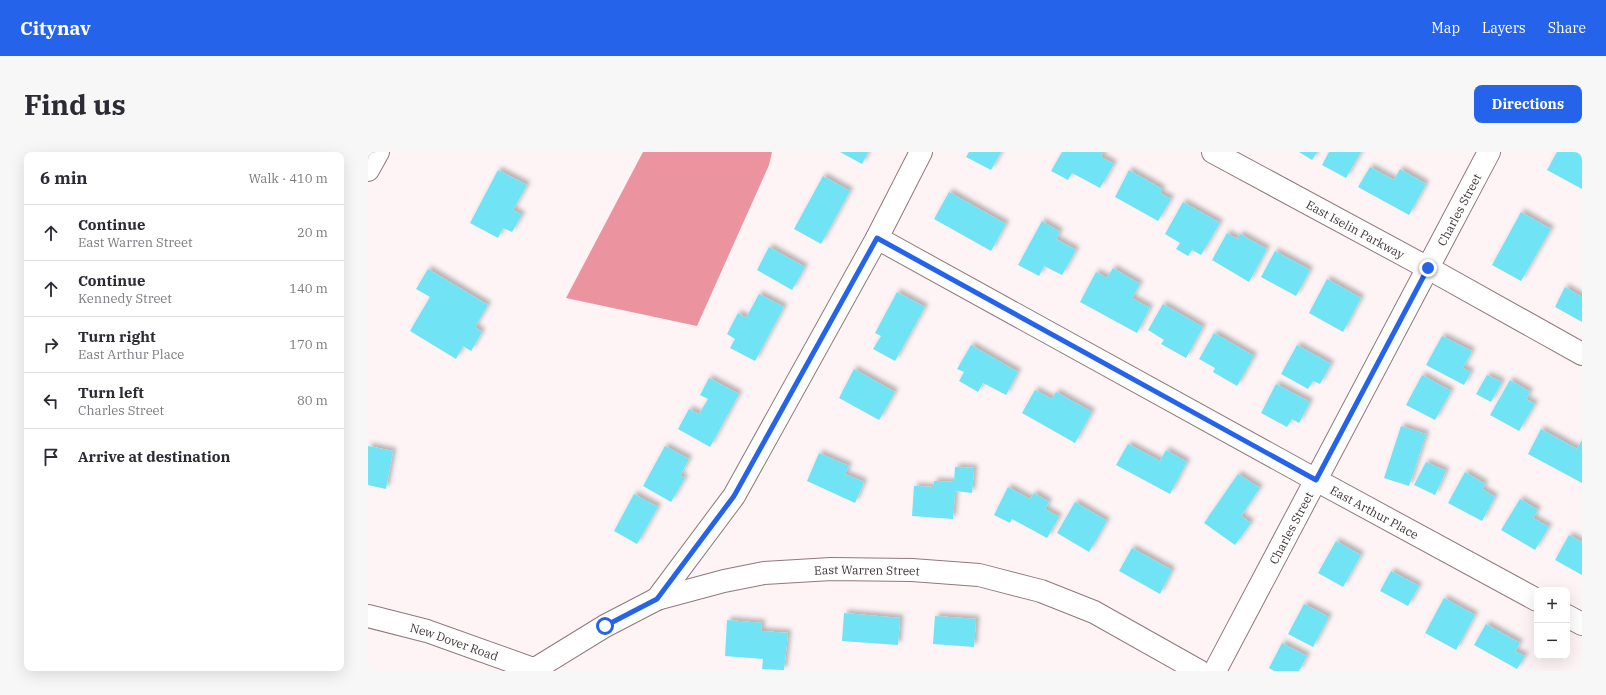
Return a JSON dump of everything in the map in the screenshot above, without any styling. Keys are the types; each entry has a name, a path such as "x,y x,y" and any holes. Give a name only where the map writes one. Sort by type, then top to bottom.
{"street":[{"path":"368,170 378,152"},
{"path":"657,599 734,496 877,238 921,152"},
{"name":"East Iselin Parkway","path":"1213,152 1428,268 1582,354"},
{"name":"Charles Street","path":"1216,671 1489,152"},
{"name":"East Arthur Place","path":"877,238 1534,598"},
{"name":"East Warren Street","path":"536,670 605,626 657,599 724,581 764,573 831,569 912,570 979,575 1042,591 1094,612 1199,671"},
{"name":"New Dover Road","path":"368,616 428,631 536,670"},
{"path":"1570,618 1582,624"}],"shaded area":[{"path":"643,152 772,152 769,165 697,326 566,298"}],"building":[{"path":"840,152 868,152 862,164"},
{"path":"969,152 1001,152 991,170 966,157"},
{"path":"1062,152 1101,152 1103,153 1101,157 1114,164 1100,188 1072,173 1068,180 1051,171"},
{"path":"1299,152 1317,152 1312,160"},
{"path":"1329,152 1361,152 1346,178 1322,165"},
{"path":"1557,152 1582,152 1582,189 1547,170"},
{"path":"1370,167 1394,180 1400,169 1426,184 1409,215 1358,187"},
{"path":"498,170 527,185 513,210 522,215 512,232 503,228 498,238 470,223"},
{"path":"1129,170 1162,189 1160,193 1171,199 1158,221 1115,197"},
{"path":"823,176 850,191 821,244 794,229"},
{"path":"949,192 1006,224 991,251 934,219"},
{"path":"1183,202 1220,223 1201,255 1192,250 1188,256 1176,249 1180,243 1165,234"},
{"path":"1521,212 1551,229 1521,281 1492,265"},
{"path":"1042,221 1060,232 1056,239 1076,250 1062,275 1044,266 1039,276 1018,265"},
{"path":"1227,233 1237,239 1240,234 1267,249 1249,282 1212,260"},
{"path":"769,247 805,267 792,290 757,270"},
{"path":"1275,251 1310,270 1296,296 1261,277"},
{"path":"1113,268 1140,284 1132,298 1150,308 1137,333 1080,302 1096,272 1107,278"},
{"path":"428,269 488,305 475,327 482,332 471,351 463,346 456,359 410,331 430,297 416,289"},
{"path":"1327,279 1361,298 1343,332 1309,313"},
{"path":"1565,287 1582,297 1582,322 1555,307"},
{"path":"897,292 925,307 895,361 873,349 881,336 875,333"},
{"path":"759,294 784,307 755,361 730,348 735,339 727,334 738,313 746,318"},
{"path":"1163,304 1203,327 1186,358 1161,344 1164,340 1148,330"},
{"path":"1214,333 1254,356 1237,386 1213,372 1215,368 1199,359"},
{"path":"1442,336 1472,351 1463,368 1471,372 1464,385 1426,365"},
{"path":"971,345 1018,372 1006,395 983,383 978,392 959,381 964,372 957,369"},
{"path":"1297,345 1331,364 1320,384 1313,381 1308,389 1281,374"},
{"path":"854,369 895,392 879,420 839,398"},
{"path":"1422,375 1451,391 1435,420 1406,405"},
{"path":"1487,375 1502,382 1491,402 1476,394"},
{"path":"709,378 739,394 710,447 678,429 689,409 699,414 708,399 700,395"},
{"path":"1510,380 1530,392 1526,399 1535,404 1519,431 1490,415"},
{"path":"1276,384 1310,402 1299,423 1292,419 1287,427 1261,413"},
{"path":"1035,390 1052,399 1056,392 1092,412 1075,443 1022,413"},
{"path":"1401,426 1426,434 1409,486 1384,478"},
{"path":"1541,429 1577,449 1582,440 1582,483 1528,454"},
{"path":"1128,444 1160,461 1166,450 1187,462 1170,494 1116,465"},
{"path":"368,446 393,451 386,489 368,485"},
{"path":"665,446 689,459 680,476 685,478 671,502 643,486"},
{"path":"819,453 849,466 845,474 864,482 855,503 807,481"},
{"path":"1426,462 1446,471 1435,495 1414,485"},
{"path":"955,467 974,468 972,493 955,491 953,519 912,516 914,486 933,487 934,481 954,482"},
{"path":"1465,472 1485,484 1482,489 1495,497 1482,521 1448,503"},
{"path":"1238,474 1260,488 1241,516 1251,523 1235,545 1204,523"},
{"path":"1008,487 1030,499 1034,493 1049,502 1045,509 1059,517 1047,538 1012,519 1010,523 994,515"},
{"path":"634,494 658,507 637,544 614,531"},
{"path":"1520,499 1538,510 1533,518 1549,527 1535,550 1501,530"},
{"path":"1075,502 1107,521 1089,552 1057,533"},
{"path":"1569,535 1582,542 1582,575 1555,560"},
{"path":"1336,541 1361,555 1343,587 1318,573"},
{"path":"1132,548 1172,570 1160,594 1119,571"},
{"path":"1391,571 1419,586 1408,606 1380,591"},
{"path":"1444,598 1475,615 1456,650 1425,633"},
{"path":"1304,604 1329,617 1313,647 1288,634"},
{"path":"844,613 900,618 898,645 842,641"},
{"path":"935,616 976,619 974,647 933,644"},
{"path":"727,620 762,623 761,631 788,633 784,670 762,669 763,659 725,656"},
{"path":"1486,624 1520,643 1515,651 1525,656 1517,669 1474,645"},
{"path":"1282,643 1307,656 1299,671 1274,671 1269,668"}],"route":[{"path":"605,626 657,599 691,556 734,496 877,238 1316,480 1428,268"}]}
